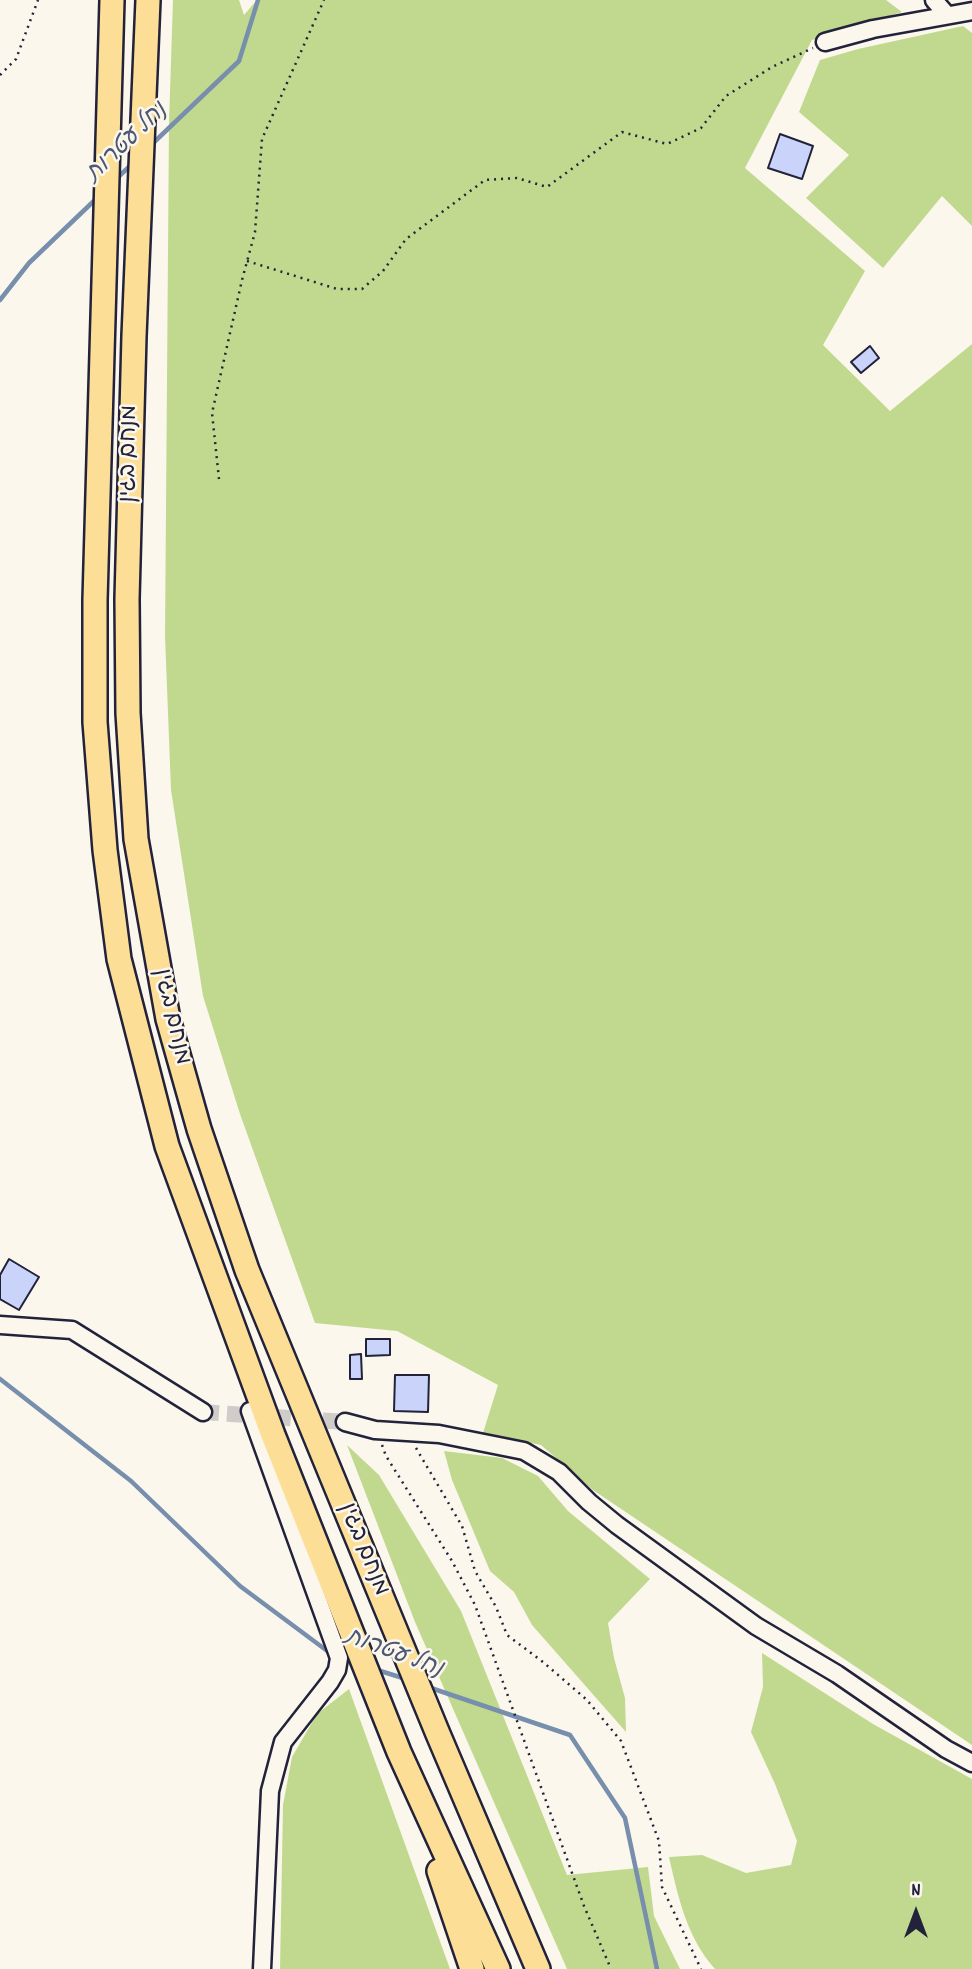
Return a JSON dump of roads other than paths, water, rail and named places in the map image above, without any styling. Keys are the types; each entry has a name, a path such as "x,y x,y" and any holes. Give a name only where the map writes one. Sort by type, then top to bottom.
{"highway":[{"name":"מנחם בגין","path":"112,0 95,600 95,722 104,850 118,959 167,1146 273,1435 399,1752 498,1969"},
{"name":"מנחם בגין","path":"148,0 133,364 127,599 128,713 136,839 168,1019 199,1129 247,1270 438,1734 539,1969"},
{"path":"399,1752 472,1969"}],"street":[{"path":"934,0 947,15"},
{"path":"825,42 873,29 972,11"},
{"path":"0,1325 72,1331 202,1412"},
{"path":"250,1411 339,1658 337,1670 330,1682 283,1742 270,1791 262,1969"},
{"path":"345,1422 375,1430 439,1434 524,1451 559,1472 617,1525 755,1626 836,1674 946,1749 972,1763"}],"waterway":[{"name":"נחל עטרות","path":"149,147 239,61 258,0"},
{"name":"נחל עטרות","path":"114,181 133,163"},
{"name":"נחל עטרות","path":"0,300 29,263 98,197"},
{"name":"נחל עטרות","path":"0,1379 131,1481 240,1586 330,1653"},
{"name":"נחל עטרות","path":"374,1669 406,1679"},
{"name":"נחל עטרות","path":"428,1687 570,1735 625,1818 657,1969"}],"tunnel":[{"path":"203,1412 345,1422"}]}
